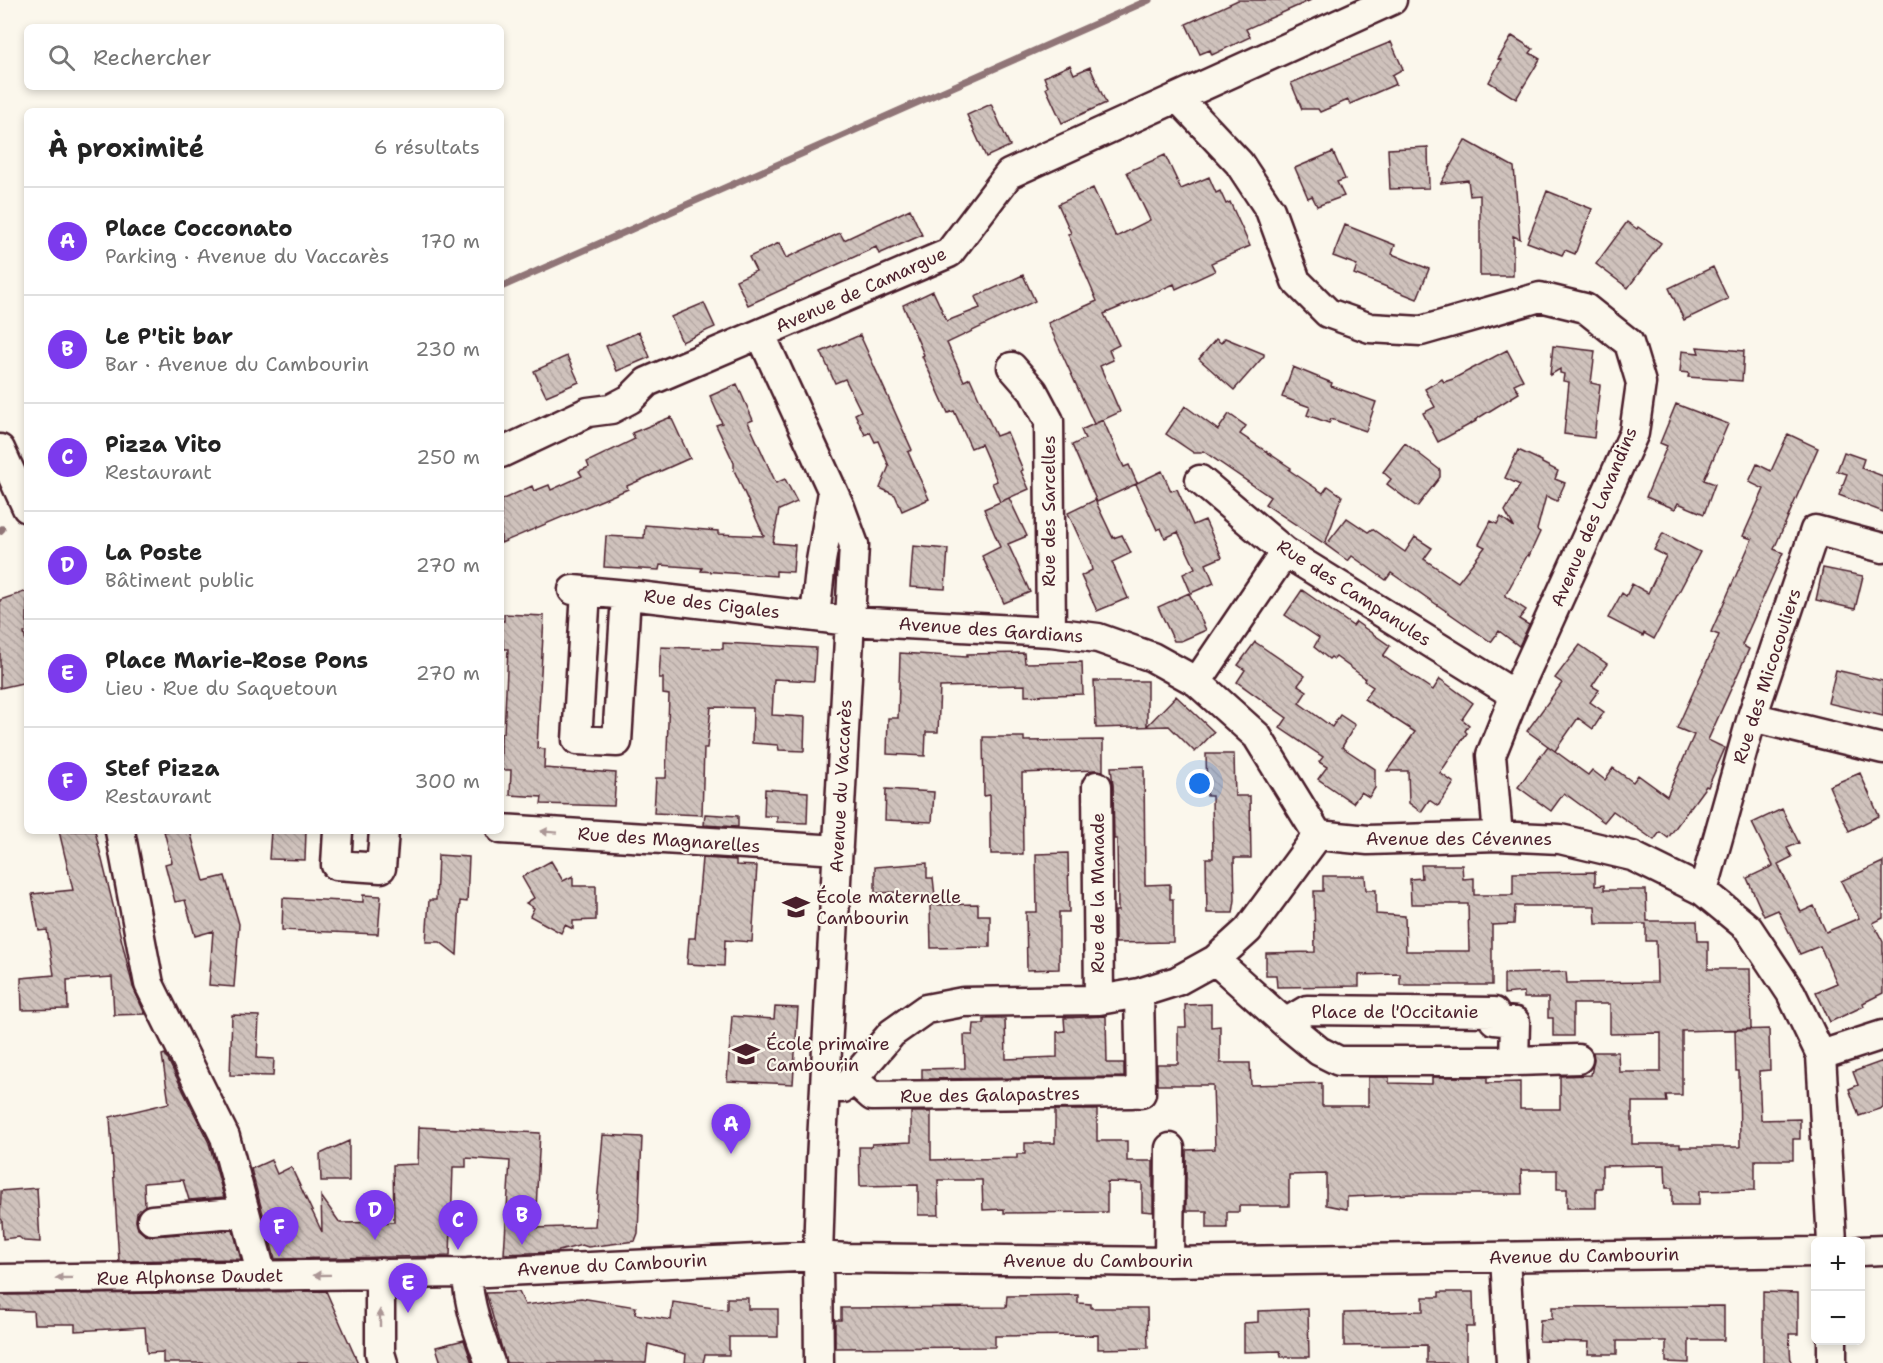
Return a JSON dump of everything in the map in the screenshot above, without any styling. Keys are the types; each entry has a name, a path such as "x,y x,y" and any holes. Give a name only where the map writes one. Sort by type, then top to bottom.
{"street":[{"name":"Avenue de Camargue","path":"504,452 588,412 611,409 630,399 647,382 950,254 1009,174 1392,0"},
{"name":"Avenue des Lavandins","path":"1178,98 1239,163 1270,210 1296,281 1329,313 1370,328 1421,331 1540,297 1585,308 1629,343 1641,383 1634,433 1515,695 1491,756 1498,836"},
{"name":"Avenue du Vaccarès","path":"761,335 833,492 854,545 818,1256 819,1363"},
{"name":"Rue des Sarcelles","path":"1012,367 1033,391 1049,421 1051,632"},
{"path":"0,449 24,501"},
{"name":"Rue des Campanules","path":"1200,480 1285,552 1515,695"},
{"path":"815,617 821,561 833,492"},
{"name":"Rue des Micocouliers","path":"1703,891 1752,717 1815,530 1883,548"},
{"path":"1197,682 1285,552"},
{"name":"Rue des Cigales","path":"626,595 617,742 577,740 579,591 626,595 850,621"},
{"name":"Avenue des Gardians","path":"850,621 1051,632 1098,638 1152,657 1197,682 1257,736 1318,836"},
{"path":"1752,717 1883,749"},
{"name":"Rue de la Manade","path":"1097,786 1099,1000"},
{"name":"Rue des Magnarelles","path":"504,829 838,850"},
{"path":"121,834 149,984 225,1137 262,1276"},
{"path":"338,834 336,865 381,868 384,834"},
{"path":"826,1088 843,1088 892,1033 926,1009 963,1002 1099,1000 1139,993 1177,981 1215,960 1248,930 1318,836"},
{"name":"Avenue des Cévennes","path":"1318,836 1368,840 1498,836 1560,839 1632,856 1703,891 1748,928 1791,993 1821,1055 1833,1237"},
{"path":"1215,960 1285,1023"},
{"name":"Rue des Galapastres","path":"853,1079 872,1096 1137,1093 1139,993"},
{"name":"Place de l'Occitanie","path":"1307,1010 1494,1012 1494,1020 1515,1022 1514,1061 1339,1060 1319,1051 1285,1023 1307,1010"},
{"path":"1821,1055 1883,1035"},
{"path":"1514,1061 1578,1059"},
{"path":"1169,1262 1170,1148"},
{"path":"152,1220 245,1212"},
{"path":"1865,1251 1883,1250"},
{"name":"Avenue du Cambourin","path":"380,1273 467,1273 818,1256 1169,1262 1811,1252"},
{"path":"1505,1257 1511,1363"},
{"path":"380,1273 380,1353 383,1363"},
{"name":"Rue Alphonse Daudet","path":"0,1279 380,1273"},
{"path":"467,1273 468,1290 479,1333 490,1363"},
{"path":"1832,1345 1832,1363"}],"building":[{"path":"1238,0 1311,0 1246,29 1250,37 1212,55 1210,50 1200,54 1186,24"},
{"path":"1512,36 1533,49 1530,53 1540,59 1516,99 1489,82 1501,60 1498,59"},
{"path":"1391,42 1403,69 1392,75 1396,84 1350,104 1348,100 1320,112 1318,109 1302,109 1291,83"},
{"path":"1070,65 1074,74 1090,67 1106,103 1062,123 1046,88 1048,87 1044,77"},
{"path":"991,104 1010,146 986,157 967,115"},
{"path":"1465,140 1514,167 1520,239 1513,236 1513,276 1480,276 1480,195 1470,196 1468,180 1441,183"},
{"path":"1428,147 1429,188 1390,189 1388,149"},
{"path":"1333,152 1345,179 1337,182 1344,196 1317,206 1312,196 1308,198 1295,168"},
{"path":"1165,155 1181,189 1209,177 1216,193 1220,191 1226,204 1230,202 1250,246 1211,263 1215,271 1176,289 1174,284 1104,314 1119,345 1109,350 1113,360 1100,366 1120,412 1094,424 1048,323 1097,301 1068,234 1071,233 1058,204 1093,188 1116,237 1150,220 1127,172"},
{"path":"1547,191 1592,209 1575,254 1565,250 1562,255 1527,242"},
{"path":"910,209 922,235 879,254 876,247 748,305 736,280 756,271 749,257 779,243 786,258 840,233 844,240"},
{"path":"1627,222 1661,243 1628,288 1596,264"},
{"path":"1345,225 1395,245 1392,254 1429,269 1417,299 1354,274 1357,265 1333,256"},
{"path":"1713,267 1728,299 1684,320 1669,288"},
{"path":"1023,275 1035,301 947,343 964,381 970,378 996,436 1007,432 1023,470 1021,471 1029,489 1000,502 992,483 997,481 981,444 971,448 954,411 948,413 922,356 924,355 903,305 933,291 947,321 980,308 975,297"},
{"path":"704,303 715,327 682,342 671,317"},
{"path":"639,332 650,357 617,371 606,346"},
{"path":"860,335 912,450 908,452 929,499 902,511 895,495 880,488 889,466 878,441 875,442 870,432 865,435 855,414 861,411 845,379 835,383 821,352"},
{"path":"1225,338 1264,354 1234,390 1199,359 1216,339 1221,343"},
{"path":"1553,346 1595,351 1591,383 1600,385 1594,438 1564,434 1569,382 1563,381 1564,374 1560,373 1560,369 1550,375"},
{"path":"1697,347 1744,351 1742,381 1688,377 1689,373 1680,372 1682,351 1699,353"},
{"path":"1507,350 1523,380 1514,384 1519,393 1438,442 1423,413 1435,407 1425,389 1442,379 1444,382 1453,379"},
{"path":"567,356 579,382 546,396 534,371"},
{"path":"1293,367 1332,383 1331,386 1376,402 1366,431 1331,419 1329,423 1307,415 1310,407 1282,397"},
{"path":"737,384 753,420 748,422 776,483 785,479 797,502 779,510 773,543 795,545 793,572 776,571 776,576 701,571 702,568 660,565 659,570 604,567 606,536 644,538 645,525 718,531 718,534 764,536 716,425 722,423 710,396"},
{"path":"1676,404 1728,424 1704,480 1715,484 1704,514 1678,503 1675,509 1646,497 1667,446 1660,443"},
{"path":"1185,406 1218,430 1229,414 1246,426 1240,434 1291,468 1289,470 1323,493 1328,486 1342,496 1325,544 1265,504 1270,497 1203,451 1194,453 1166,434"},
{"path":"671,417 690,458 627,486 628,489 504,542 504,499 532,486 534,491 549,485 551,490 582,476 579,471 589,467 587,462 635,439 632,433"},
{"path":"1103,420 1124,467 1129,465 1137,483 1162,471 1171,491 1177,489 1193,525 1205,520 1222,557 1206,564 1214,583 1191,593 1183,574 1195,568 1178,532 1165,538 1161,528 1157,530 1136,484 1097,502 1072,445 1085,439 1081,430"},
{"path":"1788,434 1818,448 1774,549 1783,553 1742,645 1749,649 1708,740 1725,748 1708,787 1706,786 1668,838 1660,832 1654,840 1613,811 1604,822 1564,793 1551,811 1518,787 1548,746 1588,775 1592,770 1605,780 1613,768 1633,782 1638,775 1667,796 1694,735 1677,728 1719,635 1711,632 1752,539 1743,536 1764,489 1749,482 1757,464 1771,471"},
{"path":"1405,443 1440,470 1440,477 1417,507 1387,484 1391,479 1383,472"},
{"path":"1518,450 1558,471 1555,479 1565,483 1557,501 1546,496 1537,530 1540,532 1529,556 1528,554 1505,596 1526,610 1519,619 1529,625 1519,646 1499,631 1491,642 1391,573 1386,580 1352,556 1348,561 1326,545 1347,518 1368,532 1372,529 1405,552 1415,537 1432,548 1424,559 1458,582 1485,547 1479,544 1491,521 1497,524 1501,517 1514,527 1505,511 1520,485 1505,478"},
{"path":"1844,452 1864,459 1861,468 1883,476 1883,512 1839,495 1847,474 1837,471"},
{"path":"1009,498 1027,536 1008,544 1030,592 1004,603 982,556 1000,547 984,509"},
{"path":"1095,500 1113,538 1122,535 1131,553 1112,562 1128,598 1097,611 1081,576 1092,570 1090,561 1068,513"},
{"path":"1663,533 1700,552 1654,639 1644,633 1643,636 1608,618 1622,593 1626,596 1632,584 1648,593 1666,556 1654,550"},
{"path":"913,546 948,549 945,589 910,587"},
{"path":"1823,568 1863,576 1855,609 1816,600"},
{"path":"1302,590 1353,626 1356,622 1390,646 1383,656 1433,690 1440,679 1473,703 1462,719 1469,725 1465,731 1467,733 1440,773 1454,783 1438,806 1429,800 1421,812 1409,803 1408,771 1387,771 1415,732 1364,699 1373,687 1364,681 1365,678 1336,657 1329,659 1314,647 1319,638 1285,615"},
{"path":"24,592 24,683 0,688 0,600"},
{"path":"1189,593 1206,630 1181,641 1174,641 1158,607"},
{"path":"504,614 544,616 537,748 545,749 544,768 616,773 614,806 541,804 542,797 510,795 511,770 504,770 508,649 504,649"},
{"path":"1255,642 1305,676 1298,685 1307,691 1299,703 1332,727 1340,715 1355,725 1342,747 1375,769 1375,788 1369,797 1361,792 1353,803 1318,779 1327,767 1319,762 1323,757 1280,728 1287,718 1237,682 1245,670 1238,665"},
{"path":"723,643 816,648 814,681 774,679 772,715 805,717 804,751 779,750 778,745 752,743 753,708 711,707 707,748 704,748 702,815 654,813 656,778 666,778 669,695 663,694 663,678 659,678 661,647 723,649"},
{"path":"1580,645 1607,664 1592,686 1599,690 1590,702 1604,712 1593,729 1578,718 1555,751 1527,731 1562,683 1555,678"},
{"path":"900,653 967,657 967,654 1024,653 1025,663 1082,662 1083,694 1025,696 1025,685 940,687 938,732 926,732 925,756 887,754 888,718 898,718"},
{"path":"1836,670 1883,681 1883,716 1828,703"},
{"path":"1094,681 1147,681 1147,726 1176,696 1214,732 1195,752 1169,726 1096,728"},
{"path":"983,737 1024,737 1024,741 1103,740 1103,771 1022,773 1023,854 991,854 990,795 984,796"},
{"path":"1206,754 1234,754 1235,796 1250,796 1251,858 1234,858 1233,913 1207,913 1206,858 1213,858 1212,796 1207,796"},
{"path":"1144,766 1145,885 1170,884 1170,899 1173,899 1173,942 1115,943 1115,911 1118,911 1117,839 1114,839 1111,767"},
{"path":"1860,773 1879,816 1849,831 1829,786"},
{"path":"765,789 808,792 807,823 777,822 777,816 764,816"},
{"path":"886,789 934,792 932,822 885,820"},
{"path":"1782,809 1799,843 1787,848 1792,857 1778,864 1801,912 1814,906 1826,932 1859,918 1841,881 1883,862 1883,918 1873,923 1883,942 1883,993 1863,1003 1864,1006 1830,1022 1816,992 1837,983 1820,946 1800,954 1778,910 1764,916 1747,878 1773,866 1752,823"},
{"path":"705,814 738,816 738,827 704,825"},
{"path":"60,834 96,834 133,987 145,1014 114,1015 112,977 67,980 68,1009 22,1010 21,978 54,975 47,930 39,931 32,894 73,890"},
{"path":"165,834 191,834 204,881 225,876 239,924 234,987 209,985 213,931 195,936 185,900 175,902 165,864 172,862"},
{"path":"271,834 306,834 305,860 269,859"},
{"path":"1068,853 1069,912 1059,912 1059,969 1027,970 1026,912 1037,912 1036,854"},
{"path":"438,855 469,857 467,902 460,901 457,955 440,942 426,942 429,900 436,900"},
{"path":"702,858 736,860 736,865 757,866 752,942 725,940 724,966 687,964 689,938 695,938"},
{"path":"551,861 563,881 573,876 573,886 596,886 596,920 573,921 573,929 565,925 561,933 530,916 534,908 526,903 534,898 522,877"},
{"path":"927,863 927,878 933,878 935,896 900,897 899,892 875,893 875,867"},
{"path":"1421,865 1462,865 1463,879 1474,878 1474,895 1513,895 1513,873 1595,872 1595,886 1604,885 1604,890 1646,890 1647,921 1697,921 1698,941 1708,941 1708,969 1750,969 1751,1029 1682,1031 1682,1095 1666,1095 1667,1102 1632,1102 1632,1144 1740,1147 1739,1071 1736,1071 1735,1030 1769,1029 1770,1070 1759,1071 1761,1120 1800,1119 1800,1139 1793,1139 1793,1160 1755,1160 1755,1190 1699,1191 1699,1205 1672,1205 1672,1188 1666,1188 1665,1165 1602,1166 1602,1188 1596,1188 1596,1208 1567,1208 1567,1189 1557,1189 1557,1170 1521,1170 1522,1194 1413,1194 1347,1197 1347,1209 1326,1205 1326,1174 1289,1175 1289,1206 1239,1206 1239,1212 1227,1212 1227,1228 1207,1228 1207,1211 1186,1211 1186,1150 1215,1149 1213,1085 1157,1085 1157,1064 1178,1064 1178,1027 1186,1027 1185,1005 1211,1004 1211,1027 1220,1026 1220,1063 1250,1063 1251,1085 1322,1083 1322,1106 1368,1106 1368,1077 1389,1077 1389,1083 1432,1084 1432,1077 1487,1077 1487,1083 1520,1082 1520,1109 1560,1109 1560,1076 1591,1075 1593,1052 1618,1052 1619,1072 1661,1072 1661,1033 1610,1034 1610,1004 1573,1004 1573,1036 1553,1036 1553,1018 1548,1018 1548,998 1524,998 1524,992 1504,994 1504,974 1566,972 1567,983 1657,982 1656,941 1646,941 1646,924 1596,924 1595,906 1515,906 1514,924 1492,925 1492,985 1400,985 1400,974 1359,975 1359,986 1277,987 1276,975 1266,975 1266,953 1315,952 1314,891 1323,891 1323,876 1365,876 1366,890 1376,890 1376,914 1405,916 1406,951 1469,951 1468,904 1411,904 1410,879 1422,878"},
{"path":"363,895 381,896 378,934 282,930 283,898 363,902"},
{"path":"978,904 978,915 990,915 990,947 931,948 930,905"},
{"path":"775,1007 798,1008 793,1084 727,1081 732,1016 774,1019"},
{"path":"232,1015 259,1016 257,1058 274,1059 273,1076 230,1075"},
{"path":"1106,1016 1107,1063 1124,1063 1124,1077 922,1079 922,1069 965,1068 964,1035 973,1035 974,1024 984,1024 984,1019 1005,1019 1006,1059 1057,1057 1057,1032 1065,1031 1064,1018"},
{"path":"165,1054 209,1143 224,1197 189,1200 183,1180 144,1183 145,1206 137,1213 138,1229 145,1235 153,1236 233,1230 241,1259 119,1261 110,1117 169,1103 162,1055"},
{"path":"1883,1061 1883,1108 1859,1116 1849,1089 1858,1085 1853,1072"},
{"path":"1055,1110 1097,1110 1097,1141 1127,1141 1127,1161 1153,1161 1153,1212 1142,1211 1142,1183 1107,1182 1107,1212 1004,1213 1004,1209 983,1210 982,1180 938,1180 939,1215 918,1215 918,1185 860,1186 859,1147 911,1142 911,1112 931,1112 931,1160 1017,1158 1017,1154 1025,1154 1025,1143 1055,1143"},
{"path":"419,1127 540,1133 535,1228 595,1226 603,1135 642,1137 638,1233 635,1241 588,1247 582,1245 555,1252 504,1254 510,1161 466,1158 466,1167 453,1167 450,1256 275,1259 251,1169 271,1160 277,1174 291,1167 322,1232 321,1196 340,1223 394,1222 393,1165 418,1164"},
{"path":"349,1141 349,1181 321,1181 320,1154"},
{"path":"37,1188 40,1242 24,1241 19,1237 3,1239 0,1218 1,1191"},
{"path":"326,1291 358,1363 163,1363 163,1352 147,1353 145,1327 75,1331 75,1324 34,1324 33,1311 0,1310 0,1295"},
{"path":"519,1292 525,1305 581,1298 636,1307 635,1314 671,1320 673,1302 727,1310 727,1298 748,1298 748,1309 778,1309 778,1337 729,1337 729,1355 705,1355 703,1363 685,1363 686,1354 648,1344 646,1363 506,1363 486,1293"},
{"path":"1439,1292 1473,1292 1474,1327 1466,1327 1466,1363 1427,1363 1427,1345 1344,1346 1344,1313 1423,1311 1423,1297 1439,1297"},
{"path":"1763,1292 1798,1293 1798,1334 1789,1334 1791,1363 1763,1363"},
{"path":"1078,1295 1078,1303 1091,1304 1091,1308 1147,1308 1148,1348 1098,1349 1098,1335 995,1336 995,1347 835,1348 835,1320 841,1320 841,1308 1006,1307 1007,1296"},
{"path":"1724,1306 1724,1340 1689,1340 1689,1363 1666,1362 1666,1341 1617,1341 1617,1354 1588,1354 1589,1342 1539,1341 1540,1320 1552,1319 1552,1307"},
{"path":"1308,1309 1309,1357 1281,1357 1280,1351 1244,1352 1244,1323 1258,1322 1258,1311"},
{"path":"464,1340 472,1363 441,1363 436,1347"}],"waterway":[{"path":"504,286 1149,0"}],"place":[{"name":"École maternelle Cambourin","path":"796,907"},
{"name":"École primaire Cambourin","path":"746,1054"},
{"name":"Place Cocconato","path":"731,1154"},
{"name":"La Poste","path":"375,1240"},
{"name":"Le P'tit bar","path":"522,1245"},
{"name":"Pizza Vito","path":"458,1250"},
{"name":"Stef Pizza","path":"279,1257"},
{"name":"Place Marie-Rose Pons","path":"408,1313"}]}
